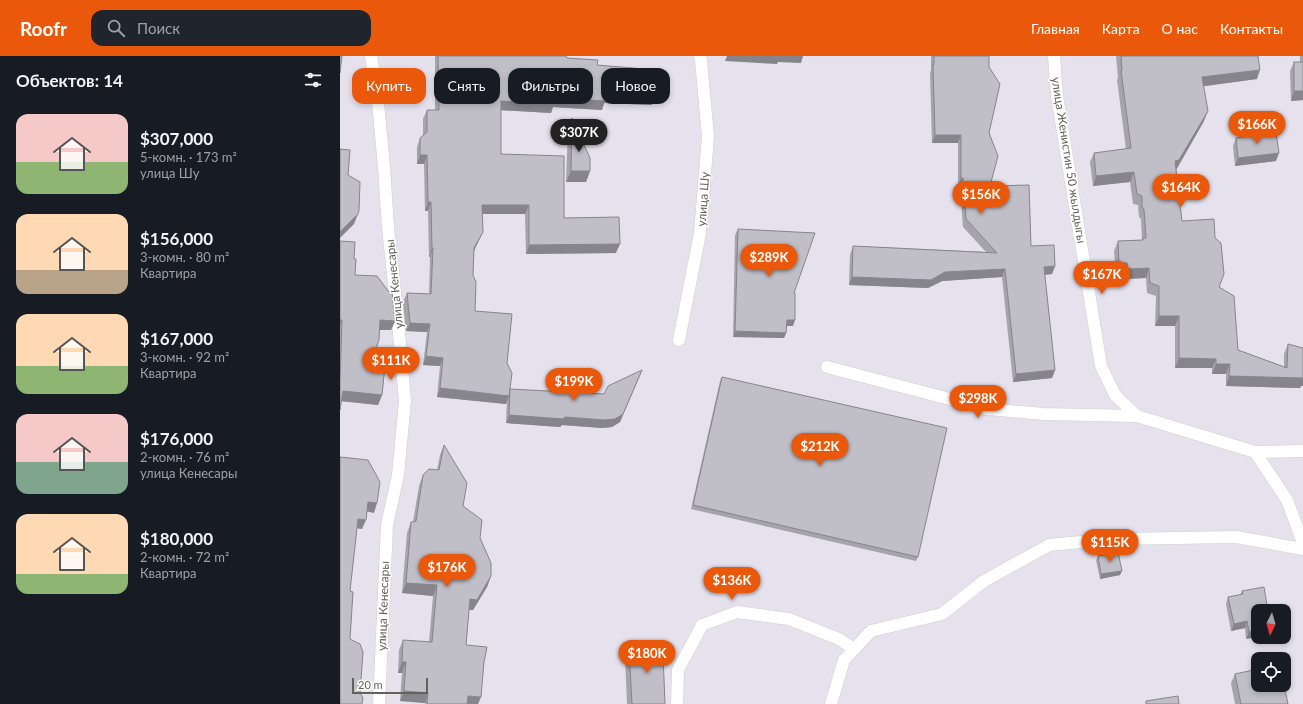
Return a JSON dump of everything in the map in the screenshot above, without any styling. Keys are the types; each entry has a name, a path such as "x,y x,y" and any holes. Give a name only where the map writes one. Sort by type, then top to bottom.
{"street":[{"name":"улица Кенесары","path":"371,56 377,92 384,160 388,227 400,332 405,401 398,475 387,526 379,704"},
{"name":"улица Шу","path":"679,340 700,233 708,137 700,56"},
{"name":"улица Женистин 50 жылдыгы","path":"1054,56 1057,96 1101,366 1115,395 1137,416 1255,452 1303,451"},
{"path":"827,367 988,409 1044,414 1137,416"},
{"path":"1255,452 1287,500 1303,543"},
{"path":"831,704 844,660 871,631 942,614 984,581 1049,545 1113,539 1236,537 1303,549"},
{"path":"676,704 678,670 702,625 737,612 789,618 839,639 854,649"}],"building":[{"path":"340,56 342,56 340,73"},
{"path":"438,56 566,56 567,58 598,60 597,65 632,68 601,68 601,101 593,100 593,68 508,68 508,101 501,101 501,154 564,156 564,218 619,217 620,244 529,245 529,205 482,205 483,232 474,248 473,275 476,282 475,311 512,314 507,363 512,373 509,396 440,388 443,358 426,356 430,324 410,323 407,293 431,294 433,248 431,202 428,202 427,155 420,155 420,138 427,132 427,110 439,110 439,104 500,104 500,68 438,68"},
{"path":"934,56 989,56 989,67 1000,84 989,133 998,156 990,186 1029,185 1031,246 1054,245 1055,266 1044,267 1055,370 1016,374 1005,269 945,272 931,280 852,277 853,246 997,253 966,219 963,178 961,178 961,135 935,135"},
{"path":"1121,56 1258,56 1260,70 1202,77 1208,111 1179,160 1175,161 1182,221 1214,219 1215,238 1221,243 1224,274 1219,287 1234,296 1238,350 1287,368 1288,344 1303,348 1303,378 1229,376 1230,364 1216,364 1216,359 1179,358 1179,316 1159,316 1159,286 1150,283 1149,268 1128,269 1127,263 1119,263 1118,241 1143,240 1143,238 1146,238 1142,196 1137,194 1134,172 1096,176 1094,153 1131,148 1121,70"},
{"path":"1294,62 1303,62 1303,91 1294,91"},
{"path":"572,118 590,158 590,171 571,171"},
{"path":"1276,132 1279,153 1238,158 1236,138"},
{"path":"340,149 350,150 348,175 360,182 358,214 340,232"},
{"path":"738,229 815,233 794,293 795,320 787,320 786,333 735,331"},
{"path":"340,241 355,242 355,275 377,276 389,292 392,292 395,321 380,320 379,340 370,364 385,366 382,395 343,391 340,410 342,320 340,320"},
{"path":"642,370 623,414 615,419 605,420 565,417 563,419 509,415 510,389 604,394 608,386"},
{"path":"722,377 947,428 918,557 693,505"},
{"path":"444,445 467,483 463,506 482,520 480,538 491,563 491,576 477,600 470,599 466,645 487,647 481,697 468,696 467,704 427,704 428,693 404,691 406,662 402,662 403,640 432,642 437,585 406,583 411,522 416,521 423,475 429,469 439,470"},
{"path":"340,457 368,460 380,482 377,503 368,502 366,520 358,519 350,591 353,592 350,639 360,644 363,652 360,693 363,698 362,704 340,704"},
{"path":"1118,552 1122,571 1101,574 1098,556"},
{"path":"1264,587 1267,604 1251,604 1251,632 1249,632 1247,621 1234,624 1228,597 1243,594 1242,591"},
{"path":"639,641 654,644 663,654 665,704 632,704 629,646"},
{"path":"1251,671 1251,692 1285,692 1288,704 1241,704 1235,674"},
{"path":"1178,696 1179,704 1146,704 1146,701"}]}
